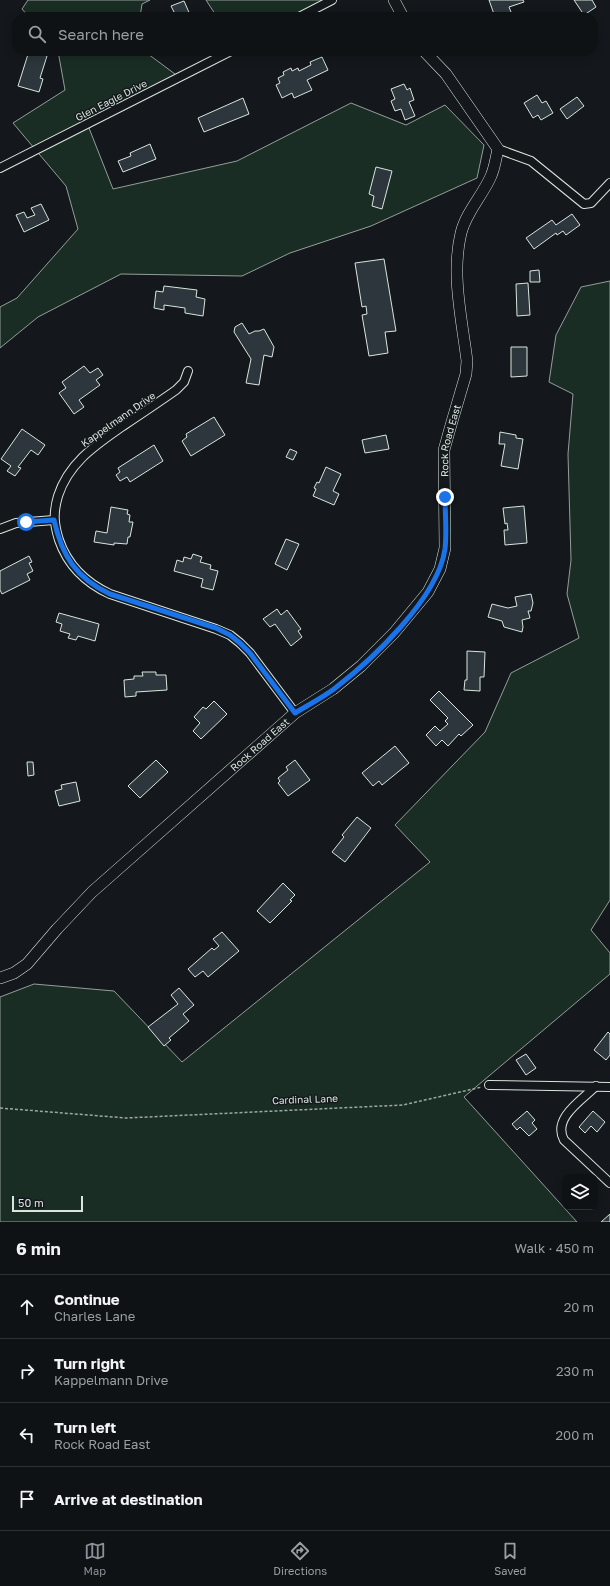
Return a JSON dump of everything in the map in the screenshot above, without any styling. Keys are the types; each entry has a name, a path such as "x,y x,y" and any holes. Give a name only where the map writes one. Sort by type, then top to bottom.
{"street":[{"path":"309,12 332,0"},
{"path":"394,0 400,12"},
{"name":"Glen Eagle Drive","path":"0,168 221,56"},
{"path":"429,56 446,74 498,148 531,161 584,204 590,203 610,183"},
{"name":"Rock Road East","path":"0,978 27,964 92,892 295,713 333,689 361,666 394,633 428,592 440,570 445,548 444,450 466,374 467,361 457,278 458,252 461,232 492,175 498,148"},
{"name":"Kappelmann Drive","path":"188,371 184,382 176,390 94,446 76,463 61,488 56,504 54,520 61,546 77,572 88,582 110,594 216,628 230,635 250,653 295,713"},
{"path":"0,529 16,523 54,520"},
{"path":"489,1086 610,1087"},
{"path":"596,1086 565,1116 561,1135 564,1140 610,1183"}],"path":[{"name":"Cardinal Lane","path":"0,1108 126,1118 403,1105 489,1086"}],"green space":[{"path":"28,0 150,0 142,4 141,12 25,12 22,9"},
{"path":"206,0 333,0 308,12 214,12"},
{"path":"59,56 151,56 179,77 87,123 113,189 237,161 351,103 406,125 445,105 484,145 477,178 371,226 290,253 242,276 121,274 38,317 0,348 0,307 17,298 78,229 66,186 13,123 65,90"},
{"path":"610,281 610,900 591,930 610,953 610,974 464,1097 562,1205 562,1210 566,1210 577,1222 0,1222 0,997 34,984 114,991 182,1062 430,862 395,825 485,732 511,673 579,638 567,594 571,560 568,454 573,394 549,382 556,335 581,287"}],"building":[{"path":"489,0 523,0 524,2 509,7 511,12 493,12"},
{"path":"574,0 592,0 596,7 588,12 582,12"},
{"path":"184,1 189,12 174,12 171,6"},
{"path":"27,56 47,56 40,78 43,79 39,92 18,86"},
{"path":"322,57 328,70 307,80 312,90 294,98 292,93 282,98 276,85 280,83 278,78 284,75 283,72 291,68 292,71 298,68 299,71 311,65 310,62"},
{"path":"404,84 407,90 410,88 414,100 409,102 415,116 405,120 401,109 395,111 391,101 395,99 391,89"},
{"path":"537,95 542,103 546,101 553,113 541,120 538,115 533,118 524,103"},
{"path":"577,97 584,106 567,119 560,109"},
{"path":"243,98 249,114 204,132 198,118"},
{"path":"150,144 156,159 123,172 118,161 131,156 130,153"},
{"path":"376,167 392,171 382,209 372,206 374,196 369,194"},
{"path":"41,204 49,220 24,232 16,215 24,212 27,218 35,215 31,208"},
{"path":"572,214 580,225 566,235 563,231 557,235 556,233 534,249 526,238 552,220 556,225"},
{"path":"384,259 396,331 385,332 388,353 369,356 362,315 367,314 366,306 362,307 355,263"},
{"path":"539,270 540,282 530,282 530,271"},
{"path":"528,283 530,315 517,316 516,284"},
{"path":"164,286 197,290 196,297 205,299 203,316 185,313 185,308 164,305 164,310 154,308 156,291 163,292"},
{"path":"242,323 249,334 264,329 274,347 272,357 264,355 259,385 246,383 251,359 234,332 235,327"},
{"path":"511,347 527,347 527,376 511,377"},
{"path":"84,366 90,373 98,368 103,375 96,380 100,385 79,400 84,407 74,414 59,393 66,388 62,382"},
{"path":"214,417 225,435 191,456 182,441 187,437 186,434"},
{"path":"22,429 45,445 38,455 31,450 18,467 21,468 15,476 7,471 11,466 1,459"},
{"path":"500,432 516,435 516,438 523,439 518,469 501,466 505,444 499,444"},
{"path":"386,435 389,449 365,453 362,440"},
{"path":"154,445 163,461 130,482 127,477 120,481 116,475 120,472 118,468"},
{"path":"290,449 297,452 293,460 286,457"},
{"path":"326,467 341,474 333,491 339,494 334,505 313,496 316,489 314,488 317,482 319,483"},
{"path":"524,506 527,543 505,545 504,530 508,530 507,523 505,524 503,508"},
{"path":"111,507 128,510 127,514 130,515 129,522 133,522 127,544 114,543 114,545 94,542 96,531 107,533"},
{"path":"286,539 299,544 287,570 275,564"},
{"path":"193,554 202,557 200,562 211,565 210,569 218,571 213,590 201,587 203,579 174,571 177,560 183,562 184,557 191,559"},
{"path":"29,556 32,562 29,563 33,571 27,574 30,580 2,594 0,590 0,571"},
{"path":"531,594 533,603 531,611 528,611 530,618 522,620 522,632 504,627 502,621 488,617 492,604 508,608 517,606 515,597"},
{"path":"277,609 281,615 287,610 301,629 298,631 302,637 291,646 275,624 270,627 263,619"},
{"path":"59,613 99,624 95,641 78,636 76,640 68,638 70,634 60,631 62,624 56,622"},
{"path":"467,651 485,652 484,677 480,677 480,691 464,690 465,680 467,680"},
{"path":"142,672 156,672 156,675 166,675 167,690 136,692 136,696 125,697 124,680 134,679 134,676 143,676"},
{"path":"439,691 473,725 461,736 459,734 448,746 442,740 436,746 426,735 435,726 440,731 448,724 445,721 448,718 430,700"},
{"path":"214,701 227,714 201,739 193,731 200,723 194,717 203,707 206,709"},
{"path":"395,746 409,763 382,785 379,781 373,786 362,773"},
{"path":"156,760 168,772 140,798 128,786"},
{"path":"295,760 310,780 288,796 278,783 280,781 278,778 288,770 286,767"},
{"path":"27,762 33,762 34,775 28,776"},
{"path":"76,782 80,801 59,806 55,791 62,789 61,785"},
{"path":"357,817 371,828 345,862 332,852 344,837 342,835"},
{"path":"283,883 295,895 290,900 292,901 270,923 257,911"},
{"path":"222,932 239,951 208,977 203,971 195,977 188,969 212,948 214,950 219,946 213,939"},
{"path":"179,988 194,1005 183,1014 189,1021 169,1038 171,1040 164,1046 148,1027 178,1004 171,995"},
{"path":"608,1032 610,1034 610,1055 606,1060 594,1050"},
{"path":"526,1054 536,1068 526,1075 516,1060"},
{"path":"527,1111 535,1120 532,1123 537,1129 529,1136 520,1127 517,1130 512,1124"},
{"path":"593,1111 605,1122 597,1132 591,1126 585,1133 579,1127"},
{"path":"610,1214 610,1222 601,1222"}],"route":[{"path":"26,522 54,520 61,546 77,572 99,589 110,594 216,628 230,635 250,653 295,713 333,689 361,666 416,609 428,592 440,570 445,548 445,497"}]}
